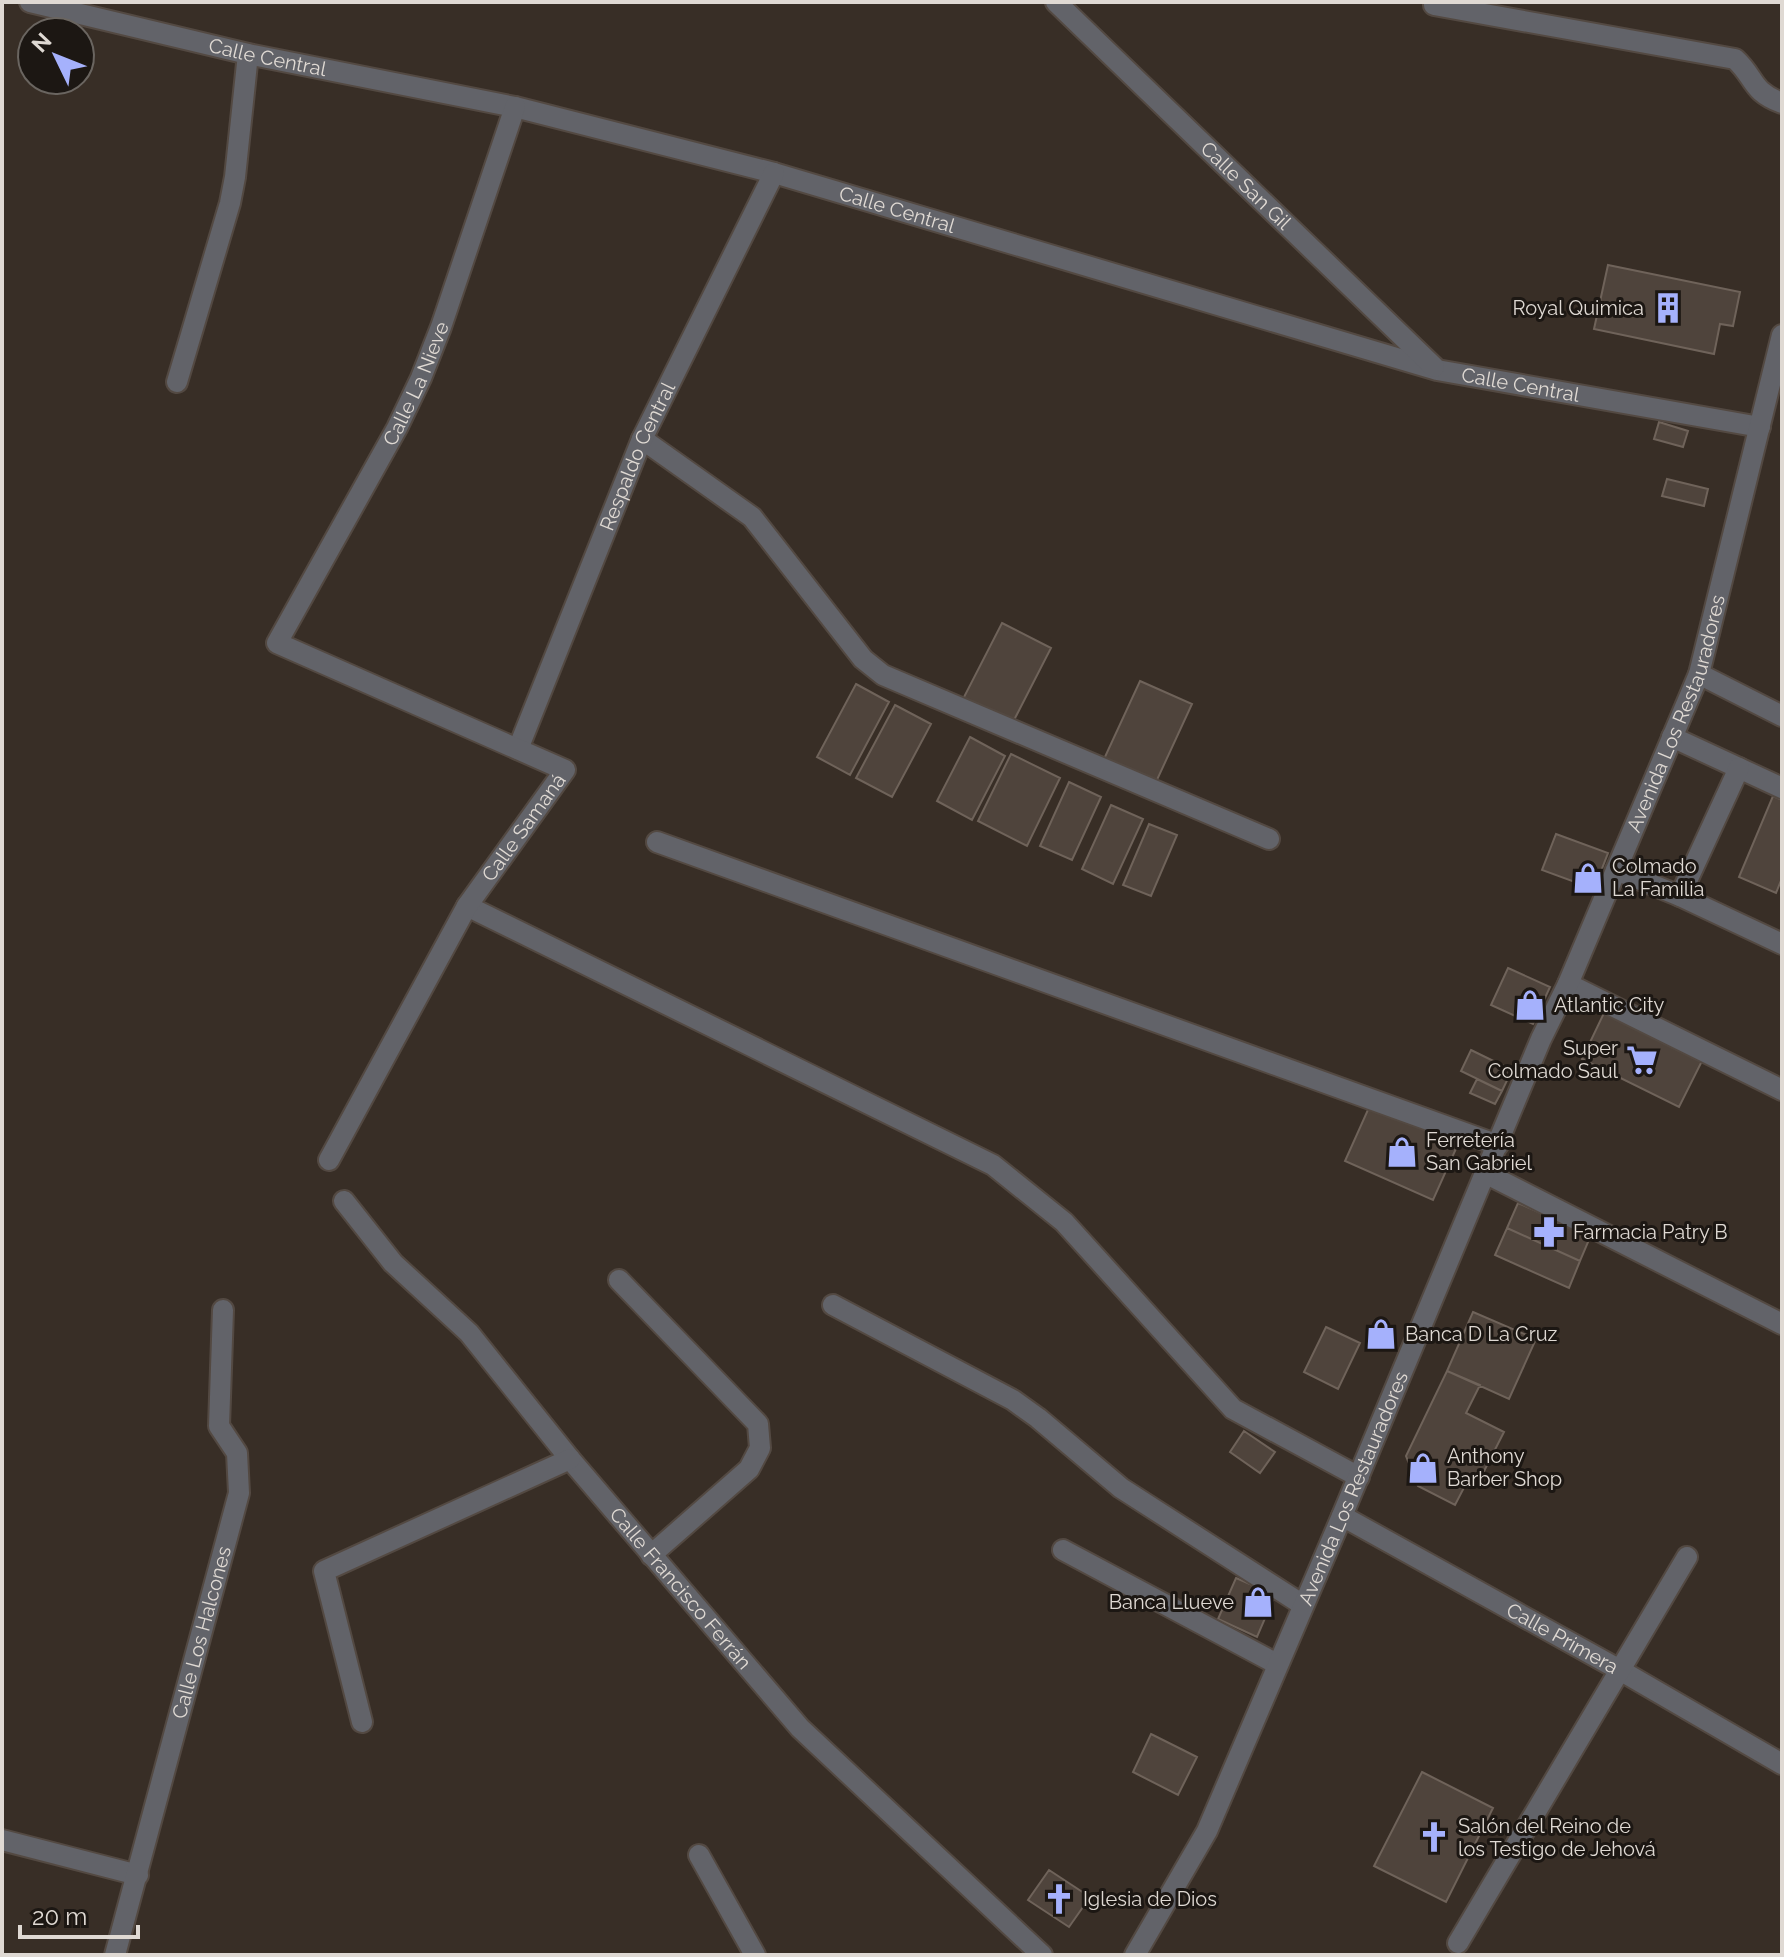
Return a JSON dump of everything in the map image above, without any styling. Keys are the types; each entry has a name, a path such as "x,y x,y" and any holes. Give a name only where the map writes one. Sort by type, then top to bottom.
{"street":[{"name":"Calle Central","path":"30,2 248,54 515,107 774,173 1437,370 1760,427"},
{"name":"Calle San Gil","path":"1056,2 1437,370"},
{"path":"1434,5 1735,59 1746,69 1752,84 1764,96 1782,103"},
{"path":"177,382 230,203 248,54"},
{"name":"Calle La Nieve","path":"277,643 397,428 421,378 515,107"},
{"name":"Respaldo Central","path":"518,749 642,439 774,173"},
{"name":"Avenida Los Restauradores","path":"1135,1955 1207,1831 1699,674 1782,335"},
{"path":"642,439 752,517 863,659 883,675 1269,839"},
{"name":"Calle Samaná","path":"277,643 565,770 467,906 329,1160"},
{"path":"1699,674 1782,716"},
{"path":"1672,737 1782,788"},
{"path":"1680,896 1739,768"},
{"path":"657,842 1498,1145"},
{"path":"1616,870 1782,944"},
{"path":"467,906 993,1165 1064,1222 1233,1409 1359,1477"},
{"path":"1568,984 1782,1090"},
{"path":"1487,1174 1782,1324"},
{"name":"Calle Francisco Ferrán","path":"344,1201 393,1263 469,1333 570,1459 800,1728 1042,1955"},
{"path":"619,1280 758,1424 760,1448 749,1469 651,1555"},
{"path":"833,1305 1013,1400 1128,1493 1303,1605"},
{"name":"Calle Los Halcones","path":"115,1955 239,1493 237,1453 219,1426 223,1310"},
{"path":"362,1722 324,1571 570,1459"},
{"name":"Calle Primera","path":"1342,1516 1782,1764"},
{"path":"1063,1550 1277,1664"},
{"path":"1458,1943 1687,1557"},
{"path":"2,1840 138,1875"},
{"path":"699,1855 755,1955"}],"building":[{"name":"Royal Quimica","path":"1608,265 1740,292 1733,326 1720,324 1714,354 1594,329"},
{"path":"1659,422 1688,431 1683,447 1654,439"},
{"path":"1667,479 1708,489 1704,506 1662,496"},
{"path":"1002,623 1051,648 1012,724 963,699"},
{"path":"1140,681 1192,704 1156,782 1104,759"},
{"path":"856,684 889,702 850,775 817,757"},
{"path":"895,705 931,724 892,797 856,778"},
{"path":"970,737 1005,756 972,820 937,801"},
{"path":"1011,754 1060,778 1027,846 978,821"},
{"path":"1069,782 1101,797 1072,860 1040,846"},
{"path":"1773,796 1782,800 1782,878 1776,893 1739,877"},
{"path":"1111,805 1143,819 1113,884 1082,869"},
{"path":"1149,824 1177,835 1151,896 1123,885"},
{"path":"1556,834 1608,853 1594,889 1542,870"},
{"path":"1508,968 1550,987 1533,1024 1491,1005"},
{"name":"Super Colmado Saul","path":"1604,1013 1702,1061 1679,1107 1582,1059"},
{"path":"1471,1050 1512,1070 1502,1091 1461,1071"},
{"path":"1477,1079 1502,1091 1495,1104 1470,1093"},
{"name":"Ferretería San Gabriel","path":"1371,1103 1459,1142 1433,1200 1345,1161"},
{"name":"Farmacia Patry B","path":"1518,1203 1591,1235 1580,1261 1507,1228"},
{"path":"1507,1228 1580,1261 1569,1288 1495,1255"},
{"path":"1473,1312 1536,1339 1509,1399 1447,1371"},
{"name":"Banca D La Cruz","path":"1377,1324 1391,1329 1384,1345 1370,1340"},
{"path":"1326,1327 1360,1343 1338,1389 1304,1372"},
{"path":"1447,1371 1480,1385 1466,1413 1504,1432 1479,1481 1470,1476 1455,1505 1418,1486 1406,1456"},
{"path":"1244,1431 1275,1452 1260,1473 1230,1452"},
{"path":"1236,1578 1275,1595 1257,1637 1218,1619"},
{"path":"1151,1734 1197,1757 1178,1795 1133,1772"},
{"name":"Salón del Reino de los Testigo de Jehová","path":"1422,1772 1493,1808 1446,1902 1374,1866"},
{"name":"Iglesia de Dios","path":"1049,1870 1090,1897 1069,1927 1028,1900"}],"place":[{"name":"Royal Quimica","path":"1668,308"},
{"name":"Colmado La Familia","path":"1588,878"},
{"name":"Atlantic City","path":"1530,1005"},
{"name":"Super Colmado Saul","path":"1642,1060"},
{"name":"Ferretería San Gabriel","path":"1402,1152"},
{"name":"Farmacia Patry B","path":"1549,1232"},
{"name":"Banca D La Cruz","path":"1381,1334"},
{"name":"Anthony Barber Shop","path":"1423,1468"},
{"name":"Banca Llueve","path":"1258,1602"},
{"name":"Salón del Reino de los Testigo de Jehová","path":"1434,1837"},
{"name":"Iglesia de Dios","path":"1059,1899"}]}
